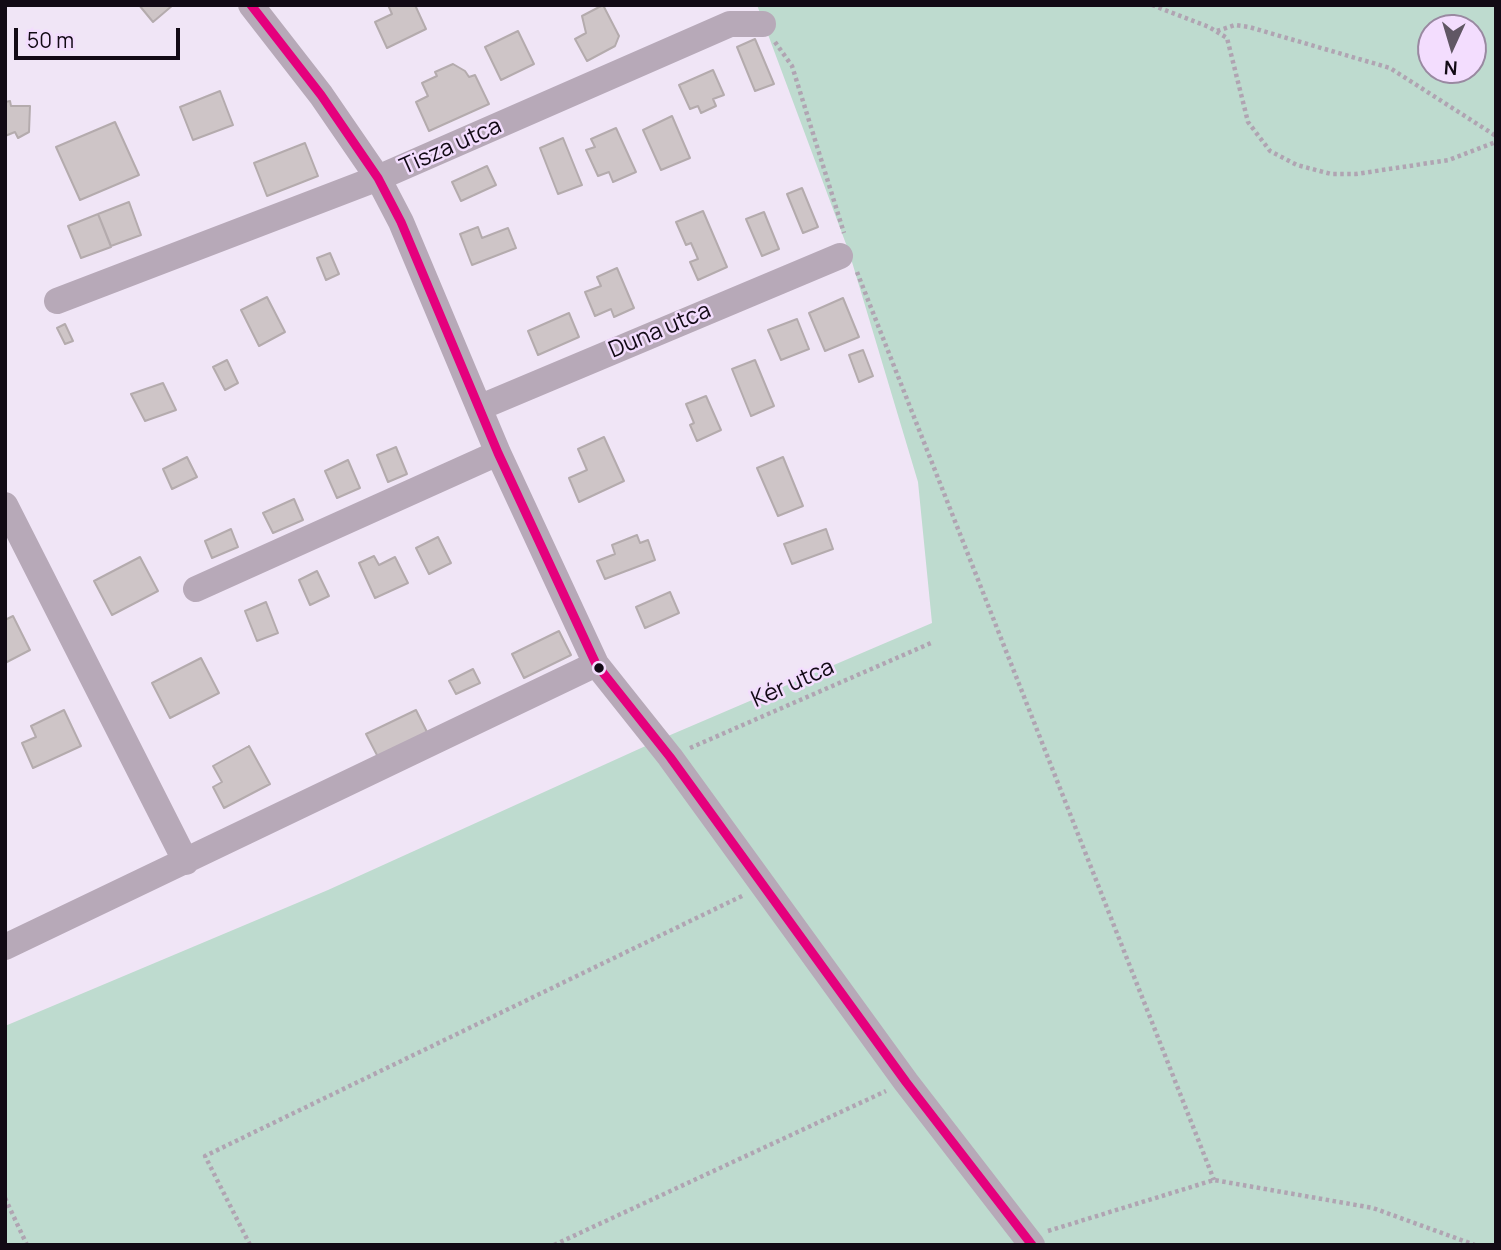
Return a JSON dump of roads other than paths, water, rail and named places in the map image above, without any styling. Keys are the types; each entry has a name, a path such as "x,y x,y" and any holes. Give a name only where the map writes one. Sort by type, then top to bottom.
{"street":[{"path":"251,5 313,85 378,178 401,222 481,407 498,453 596,664 670,757 906,1082 1030,1241"},
{"name":"Tisza utca","path":"57,301 378,178 730,24 763,24"},
{"name":"Duna utca","path":"481,407 845,254"},
{"path":"196,589 498,453"},
{"path":"5,505 186,862"},
{"path":"5,947 596,664"}]}
